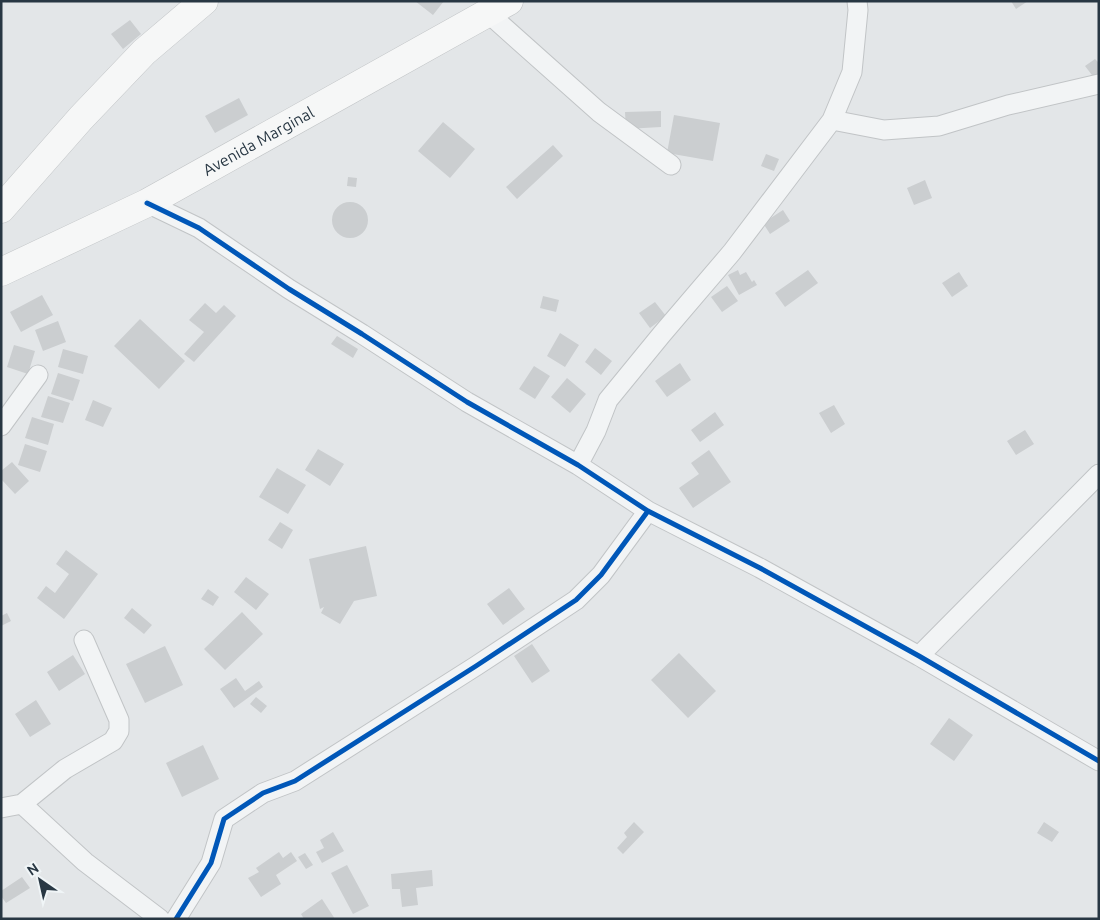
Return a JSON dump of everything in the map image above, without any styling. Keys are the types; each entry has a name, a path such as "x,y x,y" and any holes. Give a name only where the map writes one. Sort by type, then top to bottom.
{"street":[{"path":"1,209 81,118 144,52 204,1"},
{"path":"578,465 596,432 608,400 732,252 832,120 852,72 858,10 857,1"},
{"path":"499,7 599,112 671,165"},
{"name":"Avenida Marginal","path":"1,272 147,203 499,7"},
{"path":"832,120 884,130 939,126 1008,105 1099,84"},
{"path":"147,203 199,228 289,289 467,402 578,465 648,511 760,568 918,656 1099,761"},
{"path":"1,426 38,375"},
{"path":"918,656 1099,474"},
{"path":"176,919 211,863 224,819 263,793 295,781 576,600 602,575 648,511"},
{"path":"1,808 22,804 65,769 113,741 120,731 119,720 84,640"},
{"path":"22,804 84,862 160,919"}],"building":[{"path":"415,1 444,1 433,15"},
{"path":"1011,1 1028,1 1016,9"},
{"path":"130,20 141,34 123,49 111,34"},
{"path":"1095,59 1099,63 1099,76 1095,79 1085,66"},
{"path":"239,98 248,115 215,133 205,116"},
{"path":"661,111 661,127 626,129 625,112"},
{"path":"674,115 720,123 713,161 667,153"},
{"path":"443,122 475,149 450,178 418,151"},
{"path":"553,145 563,156 517,199 506,187"},
{"path":"766,154 779,159 774,171 761,166"},
{"path":"348,177 357,178 356,187 347,186"},
{"path":"925,180 932,198 914,205 907,188"},
{"path":"350,202 357,203 363,207 367,213 367,227 363,233 357,237 350,238 343,237 337,233 333,227 332,220 333,213 337,207 343,203"},
{"path":"783,210 790,221 770,234 763,223"},
{"path":"738,270 740,275 746,272 752,282 754,280 757,285 739,295 728,275"},
{"path":"808,270 818,283 785,307 775,293"},
{"path":"959,272 968,286 952,297 942,283"},
{"path":"727,286 738,301 722,312 711,297"},
{"path":"42,295 53,315 21,332 10,312"},
{"path":"543,296 559,300 556,312 540,308"},
{"path":"655,302 666,316 650,328 639,313"},
{"path":"205,303 216,313 224,305 236,316 194,362 184,354 204,332 189,320"},
{"path":"140,319 185,361 159,389 114,346"},
{"path":"58,321 66,342 43,351 35,330"},
{"path":"560,333 579,345 565,367 547,356"},
{"path":"337,336 358,349 353,358 331,344"},
{"path":"14,345 35,351 28,374 7,367"},
{"path":"595,348 612,361 601,375 585,362"},
{"path":"63,349 88,356 83,374 58,367"},
{"path":"680,363 691,380 667,397 655,381"},
{"path":"534,366 550,376 535,399 519,389"},
{"path":"58,373 80,380 73,401 51,394"},
{"path":"567,378 586,394 570,413 551,397"},
{"path":"48,396 70,403 63,423 41,417"},
{"path":"93,400 112,408 103,427 85,420"},
{"path":"834,405 845,424 831,433 819,413"},
{"path":"715,412 724,425 700,442 691,430"},
{"path":"32,417 54,424 48,445 25,438"},
{"path":"1025,430 1034,444 1016,455 1007,441"},
{"path":"25,444 47,451 40,472 18,465"},
{"path":"318,449 344,464 330,486 305,470"},
{"path":"709,450 731,482 693,508 679,488 699,474 691,463"},
{"path":"12,462 29,481 15,494 1,479 1,471"},
{"path":"277,468 306,485 288,514 259,497"},
{"path":"280,522 293,530 282,549 268,540"},
{"path":"366,546 377,596 354,601 340,624 321,613 324,607 320,609 309,559"},
{"path":"66,550 98,574 64,619 37,598 46,586 55,593 69,574 56,564"},
{"path":"246,577 269,594 256,610 234,592"},
{"path":"509,588 525,609 503,625 487,604"},
{"path":"208,589 219,597 213,606 201,599"},
{"path":"132,608 152,625 144,634 124,618"},
{"path":"242,612 263,634 225,670 204,649"},
{"path":"7,613 11,621 1,626 1,616"},
{"path":"532,644 550,671 532,683 514,656"},
{"path":"165,646 183,685 145,703 126,664"},
{"path":"679,653 716,691 688,718 651,680"},
{"path":"73,655 85,674 59,691 47,672"},
{"path":"236,678 245,691 259,681 263,687 234,708 220,689"},
{"path":"256,697 267,706 261,713 250,704"},
{"path":"36,700 51,724 30,737 15,714"},
{"path":"949,718 973,735 954,761 930,744"},
{"path":"203,745 219,779 182,797 166,763"},
{"path":"634,822 644,832 623,854 617,848 627,837 624,833"},
{"path":"1044,822 1059,832 1052,842 1037,833"},
{"path":"333,832 344,851 322,863 316,852 324,848 320,840"},
{"path":"279,852 283,858 291,852 297,861 276,875 281,884 261,897 248,878 259,872 256,868"},
{"path":"305,853 313,865 306,869 298,857"},
{"path":"347,865 369,906 353,914 331,873"},
{"path":"432,870 433,886 416,888 418,905 402,907 400,889 392,889 391,874"},
{"path":"22,877 30,888 6,903 1,896 1,891"},
{"path":"322,899 335,919 304,919 301,914"}],"cycle path":[{"path":"147,203 199,228 289,289 467,402 578,465 648,511 760,568 919,656 1099,761"},
{"path":"176,919 211,863 224,819 263,793 295,781 576,600 601,575 648,511"}]}
